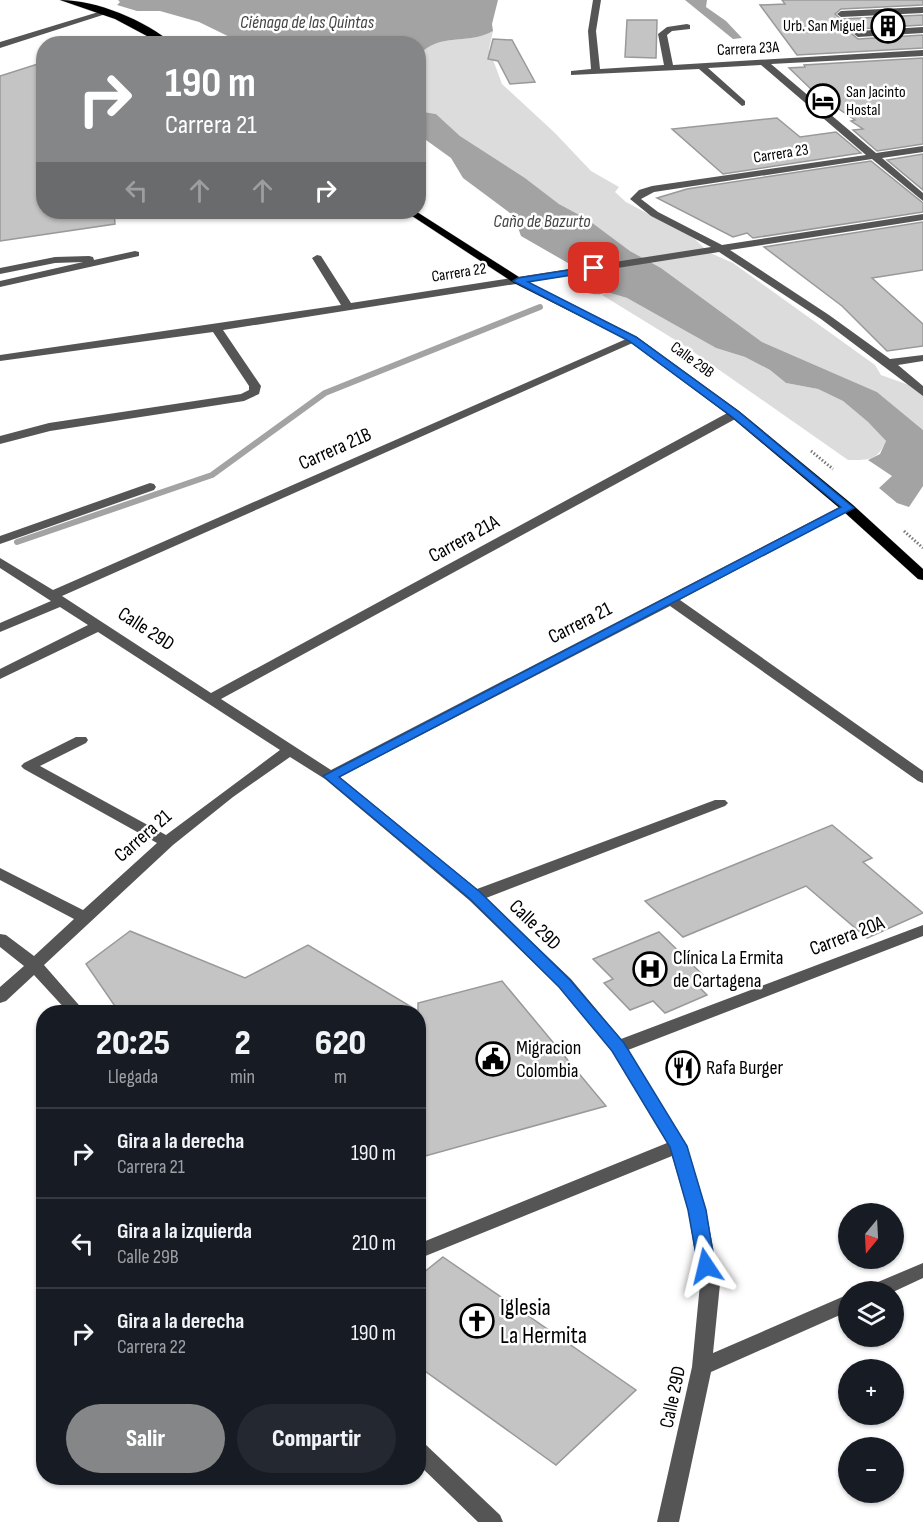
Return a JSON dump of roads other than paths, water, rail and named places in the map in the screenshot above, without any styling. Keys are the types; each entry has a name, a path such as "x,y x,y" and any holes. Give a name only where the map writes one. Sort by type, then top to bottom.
{"main road":[{"path":"64,0 108,12 145,27 158,36"},
{"name":"Calle 29B","path":"422,219 518,281 633,339 735,414 848,508 923,576"}],"street":[{"path":"596,72 592,31 597,0"},
{"path":"842,14 923,10"},
{"path":"0,45 108,12"},
{"path":"669,68 662,34 669,29 687,27"},
{"path":"858,34 923,30"},
{"name":"Carrera 23A","path":"574,74 923,53"},
{"path":"764,63 923,198"},
{"path":"701,66 742,103"},
{"name":"Carrera 23","path":"719,248 645,209 635,199 643,192 923,149"},
{"name":"Carrera 22","path":"0,358 216,328 923,217"},
{"path":"719,248 890,363 923,392"},
{"path":"0,284 135,254"},
{"path":"0,271 73,258 103,262"},
{"path":"318,258 348,307"},
{"path":"0,440 18,433 49,427 244,397 255,392 255,386 216,328"},
{"name":"Carrera 21B","path":"0,628 57,598 633,339"},
{"path":"890,363 923,358"},
{"name":"Carrera 21A","path":"212,698 735,414"},
{"path":"0,540 150,487"},
{"name":"Carrera 21","path":"330,776 848,508"},
{"name":"Calle 29D","path":"0,562 330,776 475,896 565,983 618,1047 678,1146 697,1210 710,1284 702,1367 668,1522"},
{"path":"671,600 923,778"},
{"path":"0,675 100,625"},
{"path":"81,740 29,766 166,842"},
{"name":"Carrera 21","path":"0,997 35,966 83,917 166,842 290,750"},
{"path":"475,896 720,803"},
{"path":"0,873 83,917"},
{"name":"Carrera 20A","path":"618,1047 923,930"},
{"path":"0,939 35,966 71,1005"},
{"path":"426,1249 678,1146"},
{"path":"898,1281 923,1270"},
{"path":"702,1367 838,1307"},
{"path":"426,1458 492,1522"}],"water":[{"name":"Ciénaga de las Quintas","path":"118,0 498,0 492,24 493,31 475,37 445,41 426,49 426,36 228,36 199,22 160,11 137,11 117,5 120,2"},
{"path":"685,0 707,0 706,7 726,21 742,38 733,39"},
{"name":"Caño de Bazurto","path":"426,112 436,114 460,136 525,178 559,204 587,219 630,251 661,268 762,342 877,392 923,430 923,486 909,507 897,503 879,488 892,476 868,460 880,454 886,441 843,401 818,389 786,383 770,370 745,357 716,348 627,298 607,292 596,294 576,289 594,278 521,236 514,216 463,178 451,158 426,140"}],"waterway":[{"path":"17,542 212,475 325,393 540,307"}],"place":[{"name":"Urb. San Miguel","path":"888,26"},
{"name":"San Jacinto Hostal","path":"823,101"},
{"name":"Clínica La Ermita de Cartagena","path":"650,969"},
{"name":"Migracion Colombia","path":"493,1059"},
{"name":"Rafa Burger","path":"683,1068"},
{"name":"Iglesia La Hermita","path":"477,1321"}]}
